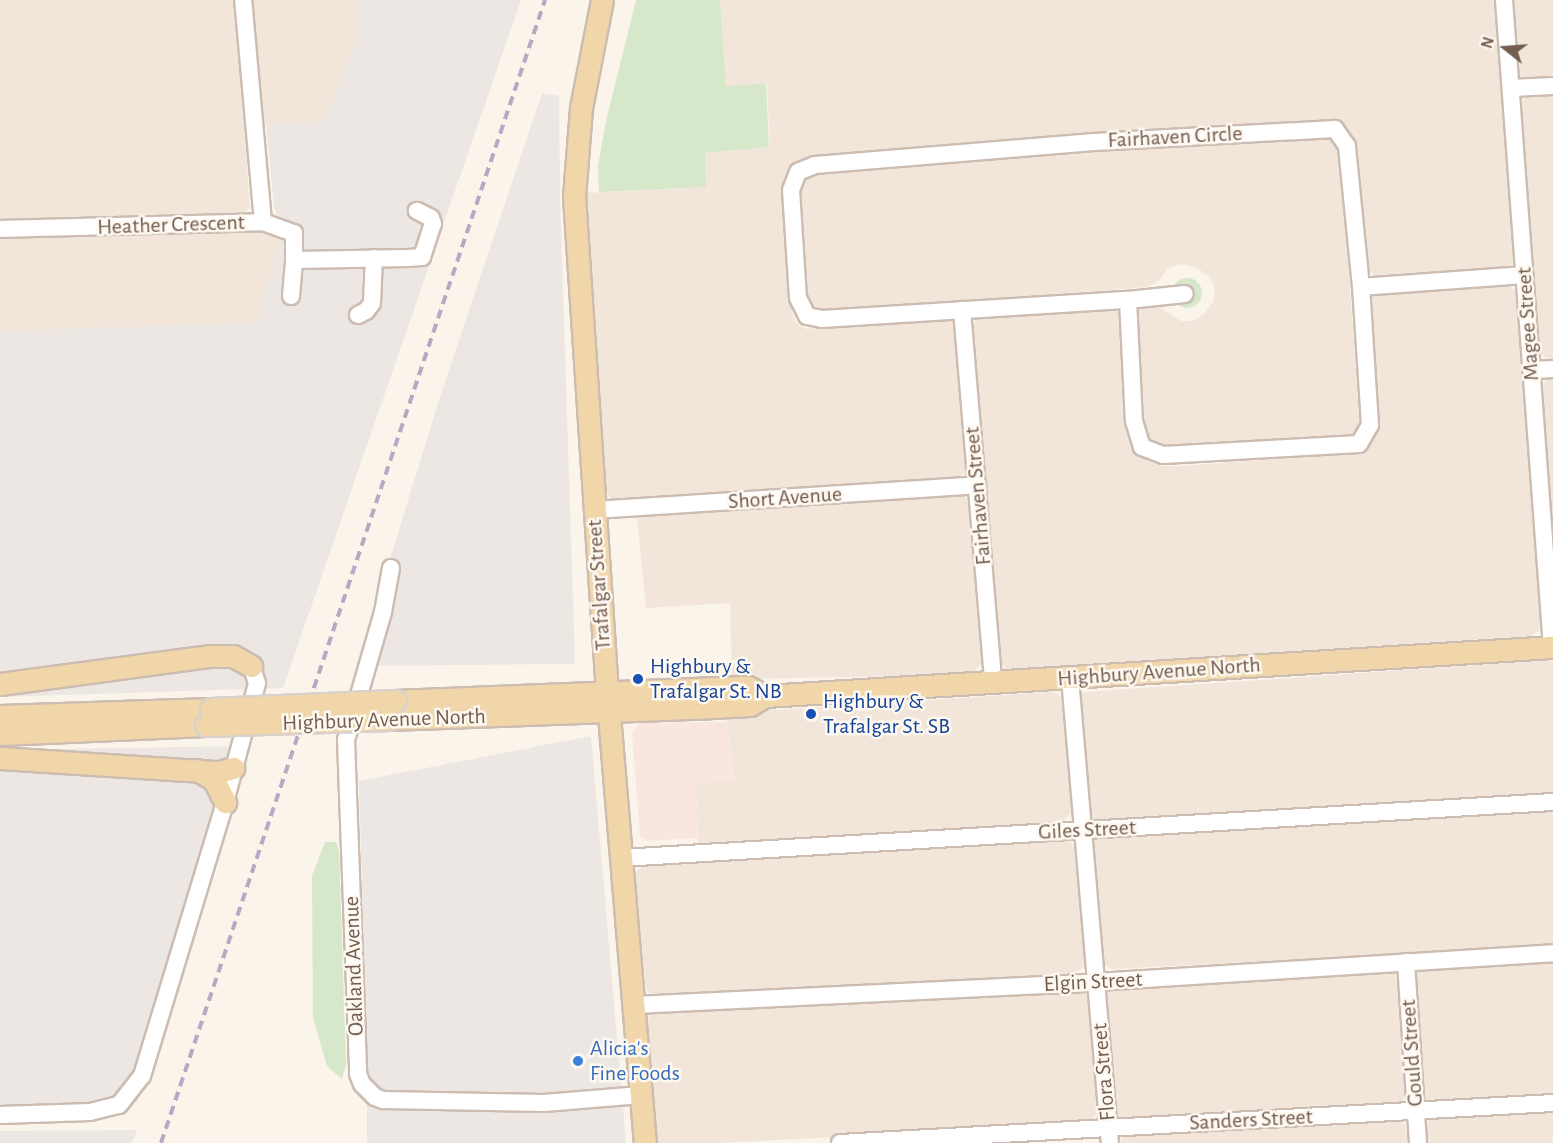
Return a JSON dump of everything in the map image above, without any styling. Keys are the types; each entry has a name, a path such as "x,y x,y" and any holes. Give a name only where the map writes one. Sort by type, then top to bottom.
{"main road":[{"name":"Trafalgar Street","path":"593,0 597,27"},
{"name":"Trafalgar Street","path":"602,0 581,108 574,196 607,691 645,1143"},
{"name":"Highbury Avenue North","path":"0,716 208,717 392,710 609,712 750,705 765,696 1553,647"},
{"path":"0,684 210,656 233,656 251,666"},
{"name":"Highbury Avenue North","path":"392,710 607,691 748,687 765,696"},
{"name":"Highbury Avenue North","path":"0,734 208,717"},
{"path":"0,758 219,772 233,768"},
{"path":"197,770 214,780 225,802"}],"street":[{"name":"Heather Crescent","path":"0,229 263,222 243,0"},
{"name":"Magee Street","path":"1504,0 1553,647"},
{"path":"1511,88 1553,86"},
{"name":"Fairhaven Circle","path":"1335,129 1347,146 1370,425 1359,444 1337,447 1163,454 1142,447 1134,421 1128,300 822,319 807,316 798,298 791,190 798,172 815,165 1082,143 1335,129"},
{"path":"294,260 422,257 433,224 431,218 417,211"},
{"path":"263,222 294,233 291,296"},
{"path":"358,315 366,311 372,303 374,258"},
{"path":"1360,287 1524,275"},
{"path":"1128,300 1185,294"},
{"name":"Fairhaven Street","path":"962,310 993,682"},
{"path":"1532,370 1553,369"},
{"name":"Short Avenue","path":"594,510 977,485"},
{"name":"Oakland Avenue","path":"391,568 383,612 346,740 357,1062 362,1084 375,1097 383,1100 544,1102 641,1095"},
{"path":"0,1115 90,1112 118,1106 141,1076 225,802 257,683 251,666"},
{"name":"Flora Street","path":"1070,678 1109,1136"},
{"name":"Giles Street","path":"621,858 1553,802"},
{"name":"Elgin Street","path":"633,1005 1097,982 1553,953"},
{"name":"Gould Street","path":"1406,962 1418,1143"},
{"name":"Sanders Street","path":"840,1143 1109,1136 1416,1111 1553,1103"}],"shaded area":[{"path":"0,0 235,0 250,207 242,215 0,222"},
{"path":"250,0 359,0 358,35 325,122 260,123"},
{"path":"359,0 521,0 283,688 0,697 0,331 257,323 282,234 274,206 266,123 325,121 358,35"},
{"path":"720,0 1497,0 1515,253 1512,264 1504,268 1373,275 1364,264 1355,144 1349,132 1339,125 1096,136 814,157 799,163 788,172 783,189 792,312 797,324 806,329 941,318 957,326 968,465 964,474 952,479 626,502 612,500 606,490 603,465 586,193 706,187 705,153 770,147 767,83 726,86"},
{"path":"1512,0 1553,0 1553,80 1532,82 1523,78 1518,72"},
{"path":"1553,92 1552,361 1538,353 1520,108 1524,99 1530,94"},
{"path":"542,93 559,96 560,196 575,664 357,666 439,400"},
{"path":"1319,136 1333,139 1340,148 1359,417 1357,430 1349,438 1158,447 1148,439 1144,430 1134,321 1140,307 1149,303 1181,321 1193,321 1204,314 1214,301 1215,290 1211,278 1197,268 1181,264 1167,269 1159,281 1147,287 823,311 808,303 797,193 809,174"},
{"path":"267,231 282,234 257,323 0,331 0,237"},
{"path":"1505,283 1519,293 1540,625 1538,631 1531,636 1051,667 1007,669 997,659 972,328 976,319 984,315 1112,308 1119,313 1138,453 1147,461 1162,466 1180,466 1353,454 1362,450 1370,300 1374,294"},
{"path":"1553,376 1553,539 1541,391 1545,381"},
{"path":"956,494 965,496 968,502 982,654 981,664 974,671 911,676 732,679 730,603 646,608 637,515"},
{"path":"1553,660 1553,793 1097,821 1090,815 1080,696 1083,692"},
{"path":"1052,692 1060,696 1064,709 1075,807 1062,823 698,847 696,783 734,779 726,713"},
{"path":"727,722 734,780 696,784 698,838 647,841 640,837 632,733 639,723"},
{"path":"591,736 626,1143 367,1143 367,1058 359,781"},
{"path":"249,746 137,1102 0,1107 0,750"},
{"path":"1553,808 1553,946 1112,969 1104,965 1099,956 1091,841 1098,835"},
{"path":"1061,836 1069,840 1077,853 1087,960 1084,967 1074,973 655,996 648,992 635,873 645,864"},
{"path":"1553,960 1553,1098 1438,1105 1426,1100 1422,1093 1416,973 1421,968"},
{"path":"1384,970 1394,974 1399,982 1406,1092 1403,1101 1395,1108 1124,1120 1116,1116 1112,1105 1103,1002 1106,990 1112,985"},
{"path":"1082,987 1092,999 1101,1108 1088,1124 718,1143 659,1143 657,1140 648,1020 651,1013 657,1010"},
{"path":"1553,1111 1553,1143 1423,1143 1423,1132 1430,1118"},
{"path":"1395,1121 1405,1124 1409,1143 1120,1143 1123,1135"},
{"path":"137,1130 132,1143 0,1143 0,1131"}],"green space":[{"path":"636,0 720,0 726,86 766,83 769,147 705,153 706,187 599,192 598,166 606,121"},
{"path":"1187,278 1193,279 1201,287 1201,299 1193,307 1187,308 1181,307 1173,299 1172,293 1173,287 1181,279"},
{"path":"325,842 336,842 339,850 346,1064 342,1079 327,1066 313,1018 312,876"}],"railway":[{"path":"161,1143 545,0"}],"place":[{"name":"Highbury & Trafalgar St. NB","path":"638,679"},
{"name":"Highbury & Trafalgar St. SB","path":"811,714"},
{"name":"Alicia's Fine Foods","path":"578,1061"}]}
